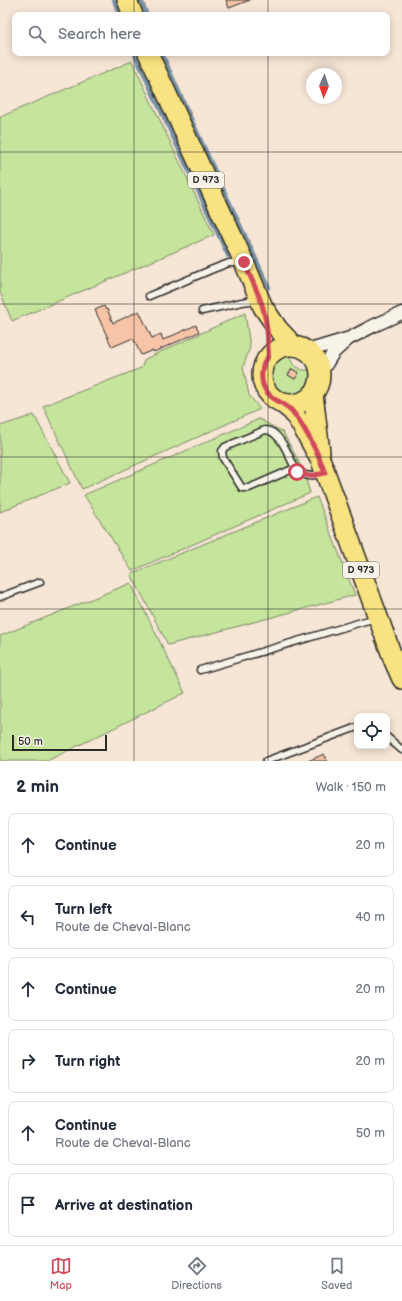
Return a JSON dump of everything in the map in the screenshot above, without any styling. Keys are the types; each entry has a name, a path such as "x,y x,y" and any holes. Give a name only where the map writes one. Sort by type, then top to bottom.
{"main road":[{"path":"127,0 132,12"},
{"name":"D 973","path":"149,56 244,262 261,303 268,339 268,356"},
{"name":"D 973","path":"261,303 278,328 300,349"},
{"path":"280,348 300,349 316,361 320,374 317,388 307,400 292,405 283,404 276,401 266,391 263,384 262,370 268,356 280,348"},
{"name":"D 973","path":"313,394 323,467"},
{"name":"D 973","path":"283,404 292,411 302,426 323,467 394,661 402,679"}],"street":[{"path":"300,349 350,338 402,313"},
{"path":"320,374 333,354 350,338"}],"lane":[{"path":"149,296 229,263 244,262"},
{"path":"202,311 242,302 261,303"},
{"path":"295,468 249,488 242,488 223,458 222,451 225,447 265,430 270,430 279,437 295,468 297,472 309,476 323,467"},
{"path":"0,597 40,582"},
{"path":"200,670 378,618"},
{"path":"266,761 354,728"},
{"path":"390,740 402,750"}],"green space":[{"path":"132,61 214,235 12,321 0,292 0,117"},
{"path":"245,313 250,347 243,367 249,395 260,409 82,489 43,406 141,368 145,359"},
{"path":"289,356 293,364 302,370 310,370 308,385 304,390 295,395 286,395 279,391 271,376 272,368 278,361"},
{"path":"34,415 70,483 0,512 0,426"},
{"path":"259,419 283,432 303,470 310,493 132,571 84,495"},
{"path":"317,497 355,595 168,645 131,574"},
{"path":"131,583 185,693 47,761 0,761 0,636"}],"building":[{"path":"226,0 250,0 229,8"},
{"path":"104,306 106,310 107,309 113,323 139,311 152,338 161,334 163,340 196,325 199,332 154,352 153,350 141,355 133,338 112,347 95,310"},
{"path":"292,369 299,373 295,379 288,375"},
{"path":"324,754 327,761 308,761"}],"waterway":[{"path":"114,0 118,12"},
{"path":"141,0 146,12"},
{"path":"135,56 228,256"},
{"path":"163,56 269,287"}],"route":[{"path":"244,262 263,307 267,333 268,356 262,370 263,384 266,391 276,401 292,411 321,461 325,473 309,476 297,472"}]}
